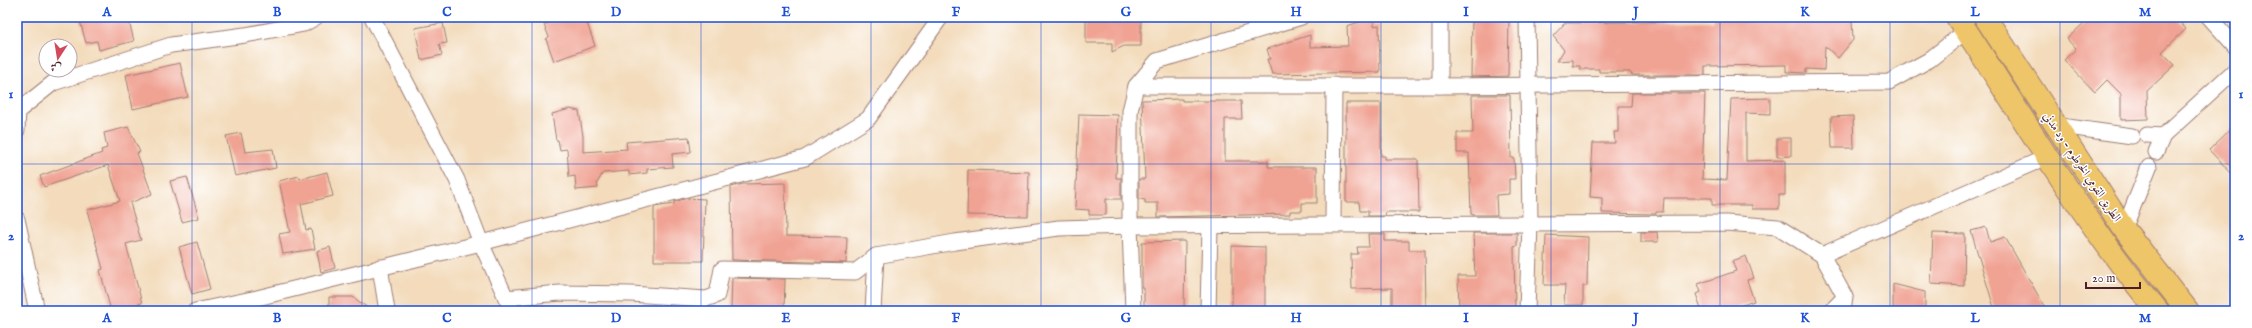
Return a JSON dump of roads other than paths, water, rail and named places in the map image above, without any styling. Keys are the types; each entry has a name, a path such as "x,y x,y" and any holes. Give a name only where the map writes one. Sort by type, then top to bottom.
{"highway":[{"name":"الطريق القومي الخرطوم - ود مدني","path":"1985,17 2054,125 2124,229 2188,311"},
{"name":"الطريق القومي الخرطوم - ود مدني","path":"1962,24 2047,157 2154,309"}],"street":[{"path":"17,130 18,111 53,83 171,45 245,35 304,24 316,17"},
{"path":"372,17 457,180 481,243 509,304 568,293 631,294 706,299 717,295 722,269 855,272 876,256 956,242 1059,228 1333,224 1726,223 1778,227 1822,255 1844,304 1831,311"},
{"path":"195,311 257,304 380,267 481,243 805,158 868,119 941,17"},
{"path":"1133,311 1130,226 1130,111 1136,86 1157,61 1301,17"},
{"path":"1440,17 1440,86"},
{"path":"1527,17 1530,84 1530,223 1527,311"},
{"path":"2209,17 2235,46"},
{"path":"1136,86 1440,86 1888,82 1929,60 1962,24"},
{"path":"2156,152 2163,136 2235,70"},
{"path":"1333,224 1334,85"},
{"path":"2054,125 2132,136"},
{"path":"2147,136 2163,136"},
{"path":"1822,255 2047,157"},
{"path":"2124,229 2150,168"},
{"path":"17,219 36,311"},
{"path":"1208,311 1210,226"},
{"path":"873,311 876,256"},
{"path":"380,267 387,311"}]}
